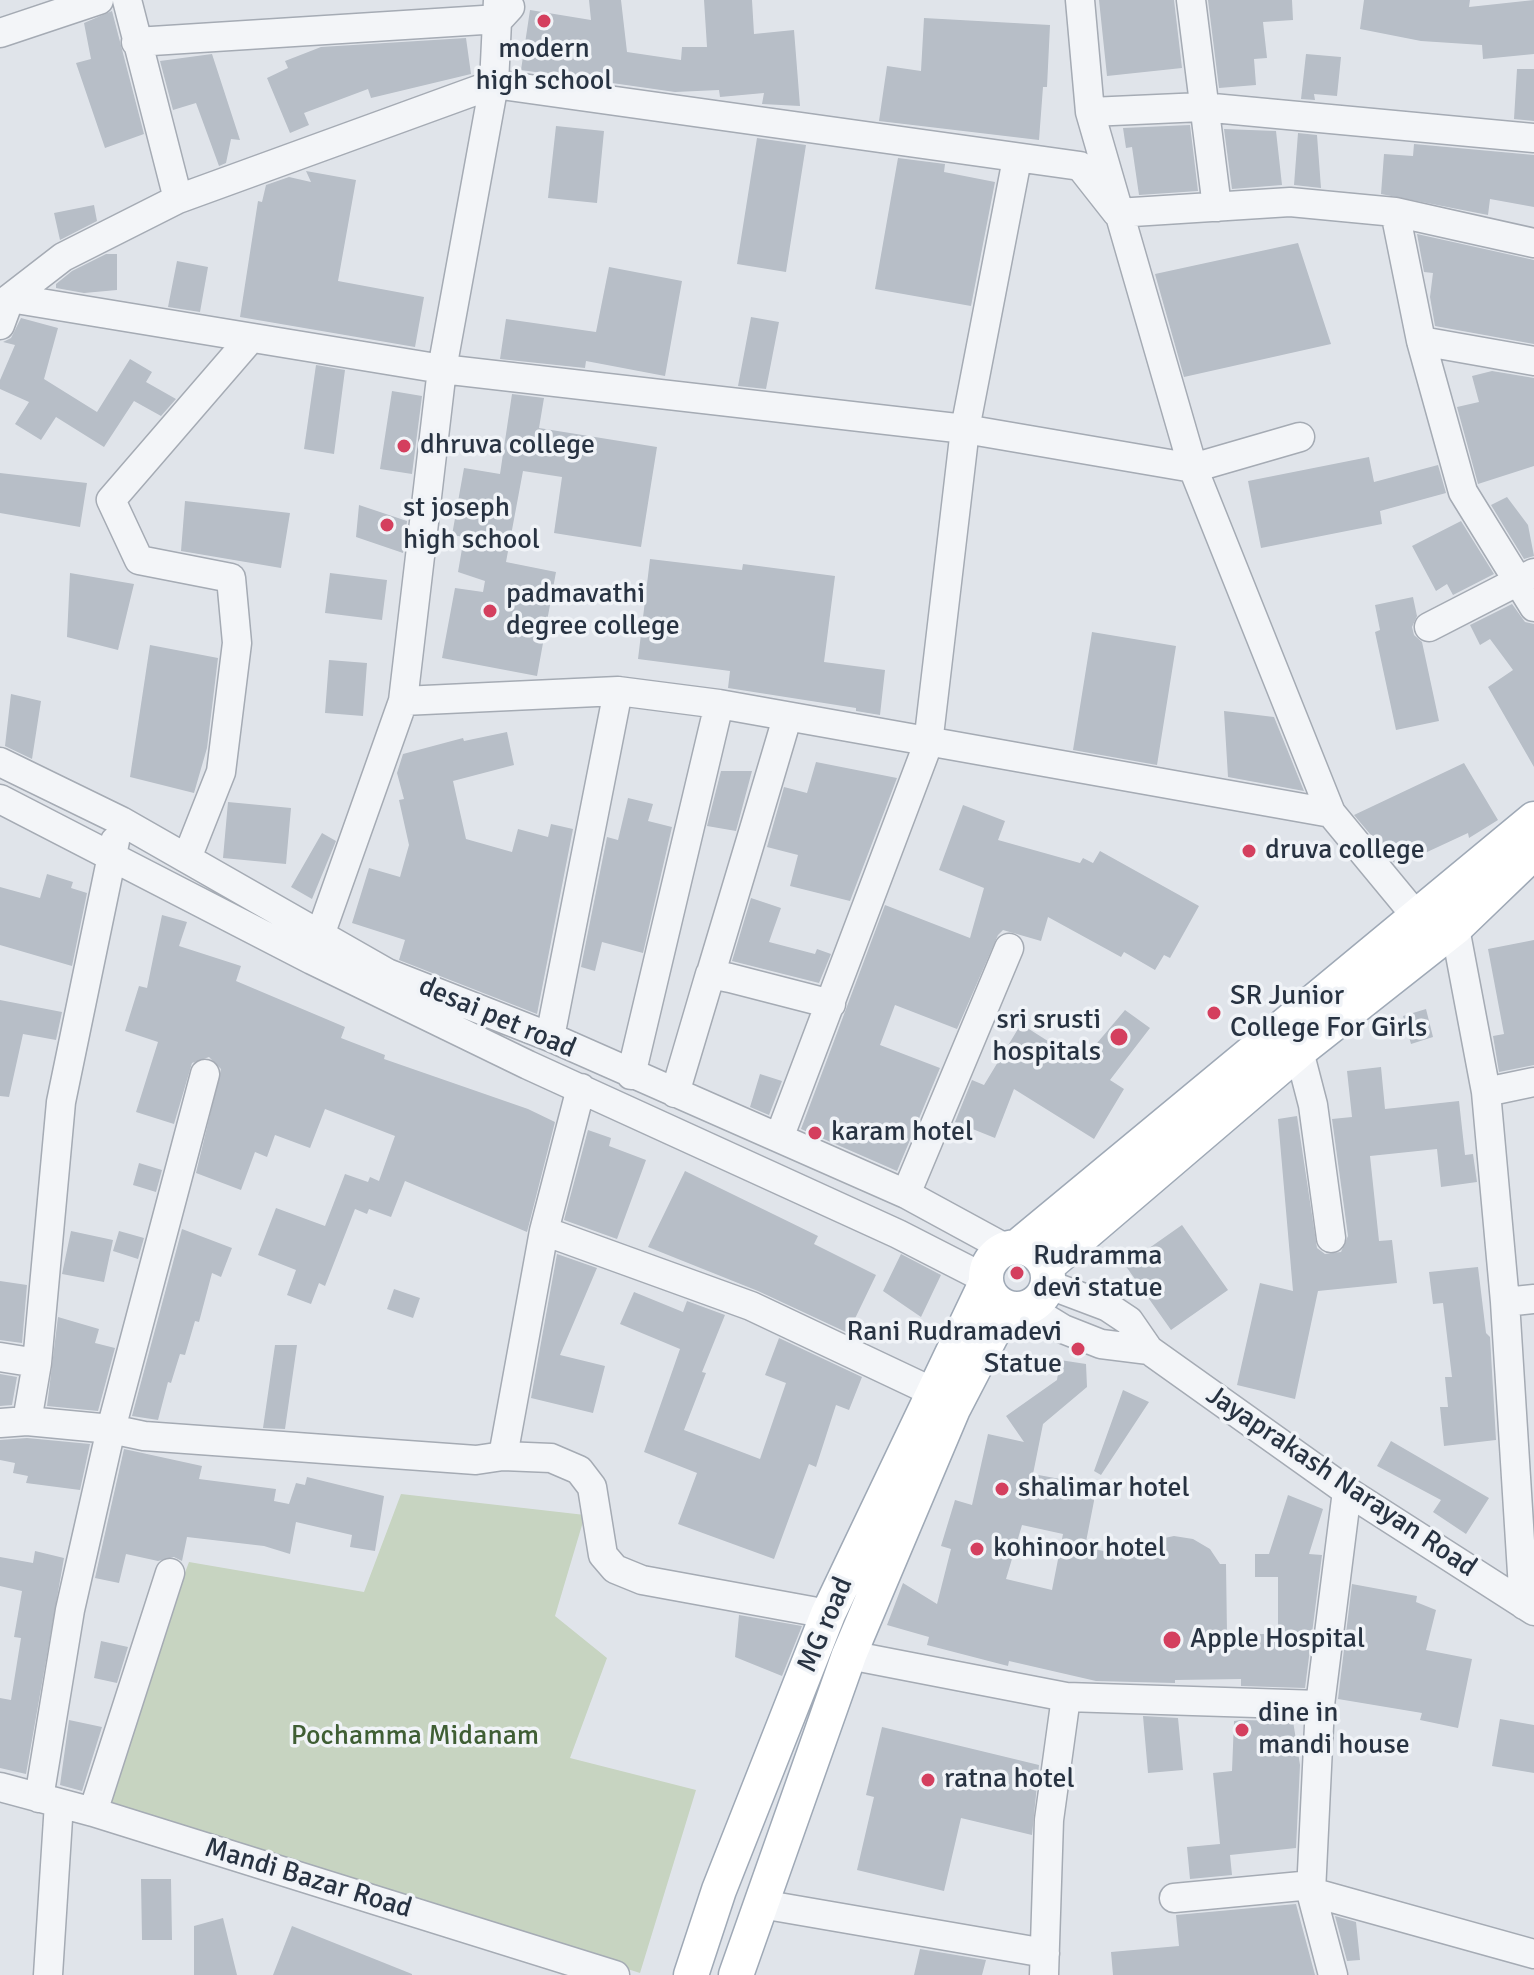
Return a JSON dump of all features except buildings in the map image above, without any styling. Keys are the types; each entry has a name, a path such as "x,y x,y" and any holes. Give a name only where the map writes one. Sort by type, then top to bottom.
{"main road":[{"path":"1016,1288 990,1262 1012,1248 1534,819"},
{"path":"1016,1288 1299,1051 1455,928 1532,856"},
{"path":"1012,1248 1037,1255 1016,1288"},
{"name":"MG road","path":"691,1975 719,1890 828,1614 933,1392 1016,1288"},
{"name":"MG road","path":"736,1975 849,1655 953,1409 1016,1288"}],"street":[{"path":"0,33 99,0"},
{"path":"127,0 178,199"},
{"path":"1080,0 1090,112 1193,468 1331,813 1417,917 1455,928 1486,1092 1529,1608"},
{"path":"1191,0 1202,107 1217,207"},
{"path":"136,42 505,6 494,84 442,369 403,701 316,948"},
{"path":"0,325 10,298 63,257 178,199 494,84 1080,166 1117,213"},
{"path":"1090,112 1202,107 1534,138"},
{"path":"779,1138 928,744 965,429 1017,159"},
{"path":"1117,213 1290,202 1395,212 1534,243"},
{"path":"1395,212 1421,341 1463,492 1525,578 1534,607"},
{"path":"10,298 442,369 965,429 1193,468 1300,437"},
{"path":"187,858 221,772 237,643 231,578 139,560 111,500 250,339"},
{"path":"1421,341 1534,361"},
{"path":"1429,627 1525,578"},
{"path":"403,701 618,691 719,704 928,744 1331,813"},
{"path":"550,1037 618,691"},
{"path":"631,1075 719,704"},
{"path":"675,1093 787,718"},
{"name":"desai pet road","path":"0,762 121,821 187,858 316,948 550,1037 906,1194 1012,1248"},
{"name":"desai pet road","path":"0,799 111,858 316,948 581,1088 1016,1288"},
{"path":"121,821 61,1102 37,1363 13,1422 111,1429 144,1436 476,1460 503,1456 551,1458 579,1470 592,1487 603,1555 615,1569 642,1580 828,1614"},
{"path":"906,1194 1009,948"},
{"path":"706,989 710,974 831,1004"},
{"path":"1299,1051 1313,1105 1331,1238"},
{"path":"48,1975 49,1800 70,1610 111,1429 205,1074"},
{"path":"1486,1092 1534,1082"},
{"path":"503,1456 544,1231 581,1088"},
{"path":"544,1231 751,1306 933,1392"},
{"name":"Jayaprakash Narayan Road","path":"1016,1288 1108,1307 1129,1321 1149,1350 1347,1491 1529,1608"},
{"path":"1505,1302 1534,1299"},
{"path":"0,1357 37,1363"},
{"path":"1333,1975 1311,1888 1320,1705 1347,1491"},
{"path":"93,1812 170,1573"},
{"path":"849,1655 1066,1697 1320,1705"},
{"path":"761,1904 1044,1964 1049,1820 1066,1697"},
{"name":"Mandi Bazar Road","path":"0,1787 93,1812 615,1975"},
{"path":"1174,1898 1311,1888 1534,1954"}],"green space":[{"name":"Pochamma Midanam","path":"401,1494 585,1515 555,1616 607,1658 570,1758 696,1790 640,1973 100,1799 189,1562 364,1592"}],"place":[{"name":"modern high school","path":"544,21"},
{"name":"dhruva college","path":"404,446"},
{"name":"st joseph high school","path":"387,525"},
{"name":"padmavathi degree college","path":"490,611"},
{"name":"druva college","path":"1249,851"},
{"name":"SR Junior College For Girls","path":"1214,1013"},
{"name":"sri srusti hospitals","path":"1119,1037"},
{"name":"karam hotel","path":"815,1133"},
{"name":"Rudramma devi statue","path":"1017,1273"},
{"name":"Rani Rudramadevi Statue","path":"1078,1349"},
{"name":"shalimar hotel","path":"1002,1489"},
{"name":"kohinoor hotel","path":"977,1549"},
{"name":"Apple Hospital","path":"1172,1640"},
{"name":"dine in mandi house","path":"1242,1730"},
{"name":"ratna hotel","path":"928,1780"}]}
